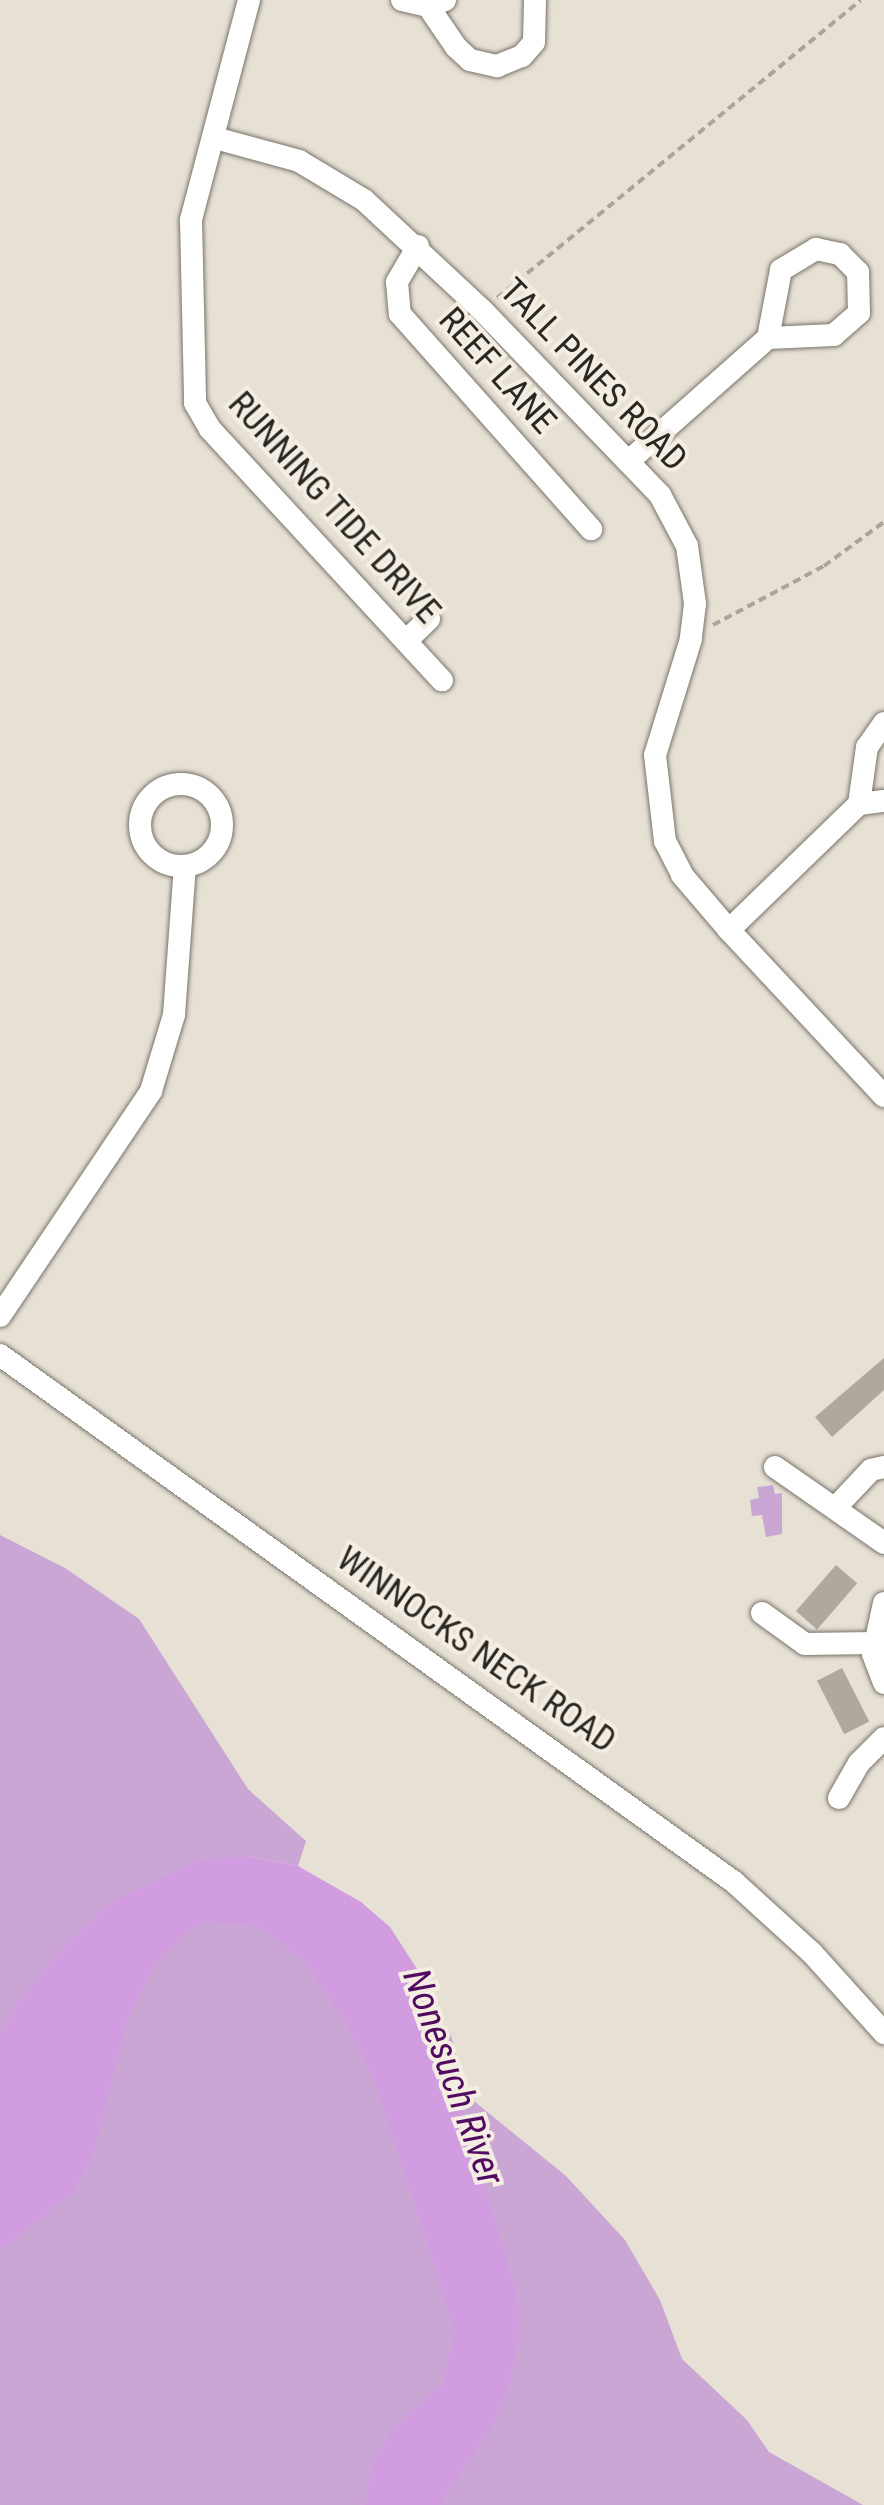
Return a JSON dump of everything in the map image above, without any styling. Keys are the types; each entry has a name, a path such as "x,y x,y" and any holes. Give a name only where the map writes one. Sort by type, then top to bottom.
{"street":[{"path":"214,138 249,0"},
{"path":"402,0 436,3 462,54 497,66 522,56 534,42 540,24 535,0"},
{"name":"TALL PINES ROAD","path":"214,138 315,168 418,246 630,460 684,537 694,577 694,625 658,737 655,795 672,857 729,930 884,1096"},
{"name":"RUNNING TIDE DRIVE","path":"214,138 189,242 196,403 210,429 442,680"},
{"name":"REEF LANE","path":"418,246 397,282 400,314 568,487 591,530"},
{"path":"630,460 768,338 777,278 792,258 824,249 853,265 863,297 848,326 826,337 768,338"},
{"path":"406,641 428,619"},
{"path":"859,804 866,748 884,723"},
{"path":"729,930 859,804 884,801"},
{"path":"0,1316 151,1091 174,1014 185,866"},
{"name":"WINNOCKS NECK ROAD","path":"0,1355 720,1871 812,1953 884,2033"},
{"path":"837,1506 871,1470 884,1467"},
{"path":"776,1468 881,1534"},
{"path":"884,1603 874,1643 884,1683"},
{"path":"762,1613 805,1644 874,1643"},
{"path":"840,1798 859,1763 884,1738"}],"path":[{"path":"482,310 861,0"},
{"path":"694,625 718,624 750,609 858,545 884,522"}],"shaded area":[{"path":"773,1485 775,1494 782,1493 782,1534 766,1537 762,1515 752,1516 750,1500 759,1498 757,1487"},
{"path":"0,1535 65,1568 139,1619 248,1789 306,1841 298,1866 245,1856 0,2054"},
{"path":"250,1911 330,1983 373,2070 449,2029 469,2097 566,2176 625,2240 660,2300 682,2359 747,2420 769,2452 863,2505 0,2505 0,2217 132,1994 181,1927"}],"water":[{"name":"Nonesuch River","path":"245,1856 298,1866 361,1902 390,1927 417,1969 447,2055 517,2295 520,2330 509,2387 490,2430 440,2505 365,2505 372,2461 396,2426 443,2383 455,2331 377,2088 350,2029 304,1961 258,1926 207,1922 190,1929 154,1966 128,2018 93,2155 75,2191 0,2251 0,2034 16,2005 64,1946 114,1900 198,1860"}],"building":[{"path":"884,1358 884,1390 832,1437 815,1417"},
{"path":"836,1565 857,1583 817,1629 796,1611"},
{"path":"842,1668 869,1721 844,1734 817,1681"}]}
